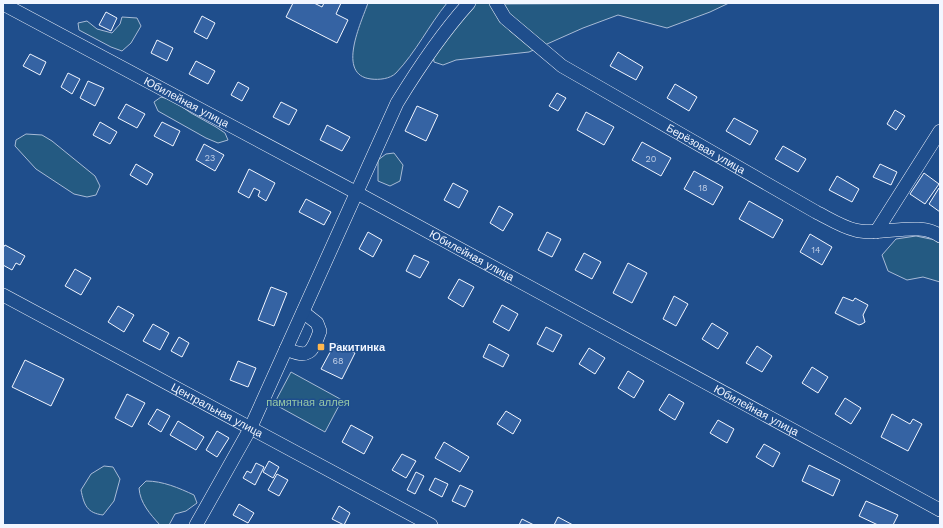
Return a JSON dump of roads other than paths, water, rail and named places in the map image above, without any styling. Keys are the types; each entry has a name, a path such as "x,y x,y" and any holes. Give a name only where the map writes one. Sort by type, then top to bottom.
{"street":[{"path":"196,525 250,429 397,103 426,55 447,27 469,3"},
{"name":"Берёзовая улица","path":"496,3 505,18 562,66 816,212 855,230 876,232 913,229 934,231 940,236"},
{"name":"Юбилейная улица","path":"3,4 357,193 940,510"},
{"path":"876,232 940,131"},
{"name":"Центральная улица","path":"3,295 431,525"},
{"path":"286,349 299,355 306,354 315,346 320,331 317,323 303,312"}],"place":[{"name":"Ракитинка","path":"321,347"}],"park label":[{"name":"памятная аллея","path":"308,402"}]}
